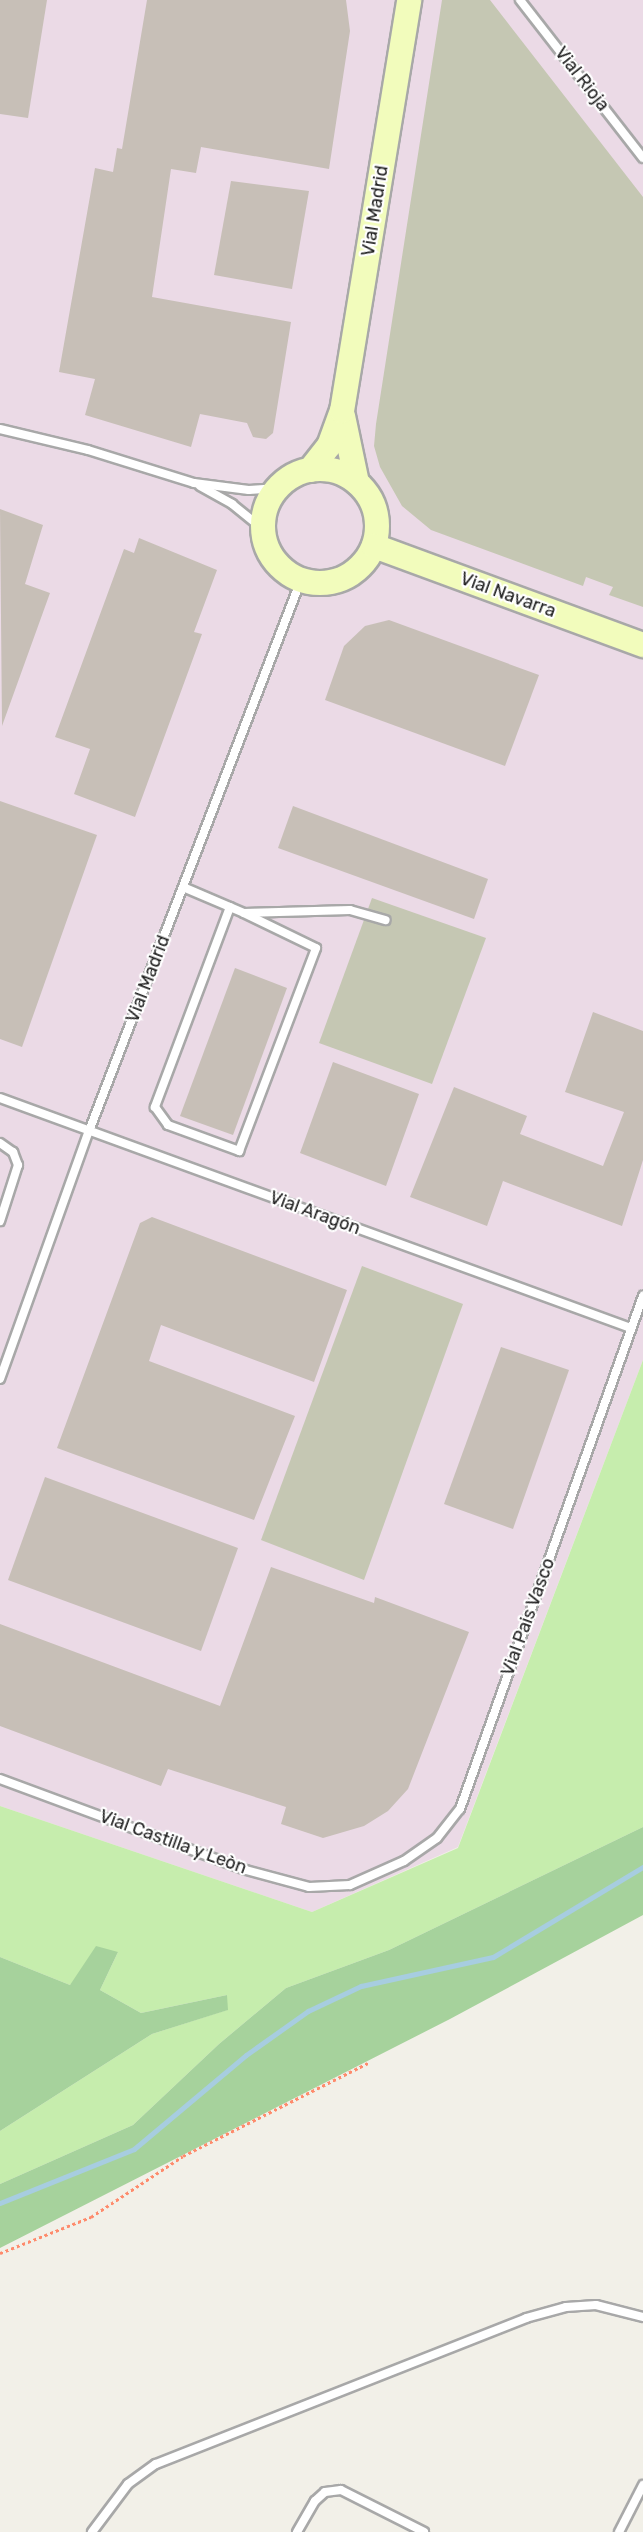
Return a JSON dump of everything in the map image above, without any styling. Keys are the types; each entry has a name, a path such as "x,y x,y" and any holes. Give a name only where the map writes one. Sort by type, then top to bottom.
{"street":[{"name":"Vial Madrid","path":"310,470 329,447 342,411 406,3"},
{"name":"Vial Madrid","path":"342,411 347,453 357,483"},
{"path":"310,470 329,470 357,483 374,506 377,526 374,546 362,565 344,578 322,584 301,580 281,569 268,551 263,529 264,510 275,488 310,470"},
{"name":"Vial Navarra","path":"374,546 643,645"}],"lane":[{"name":"Vial Rioja","path":"520,0 643,158"},
{"path":"0,429 88,450 194,483 249,490 275,488"},
{"path":"194,483 232,504 263,529"},
{"name":"Vial Madrid","path":"0,1379 89,1131 301,580"},
{"path":"183,887 230,907 244,913 316,948 251,1128 239,1151 168,1125 155,1107 230,907"},
{"path":"244,913 350,910 386,920"},
{"name":"Vial Aragón","path":"0,1098 631,1328"},
{"path":"0,1143 13,1152 18,1165 0,1221"},
{"name":"Vial Pais Vasco","path":"350,1885 404,1862 437,1839 460,1809 643,1296"},
{"name":"Vial Castilla y Leòn","path":"0,1779 246,1870 309,1887 350,1885"},
{"path":"92,2532 128,2484 156,2464 526,2318 566,2307 596,2305 643,2317"},
{"path":"619,2532 643,2485"},
{"path":"297,2532 315,2501 325,2492 341,2490 424,2532"}],"path":[{"path":"0,2253 91,2217 183,2156 370,2062"}],"shaded area":[{"path":"0,0 643,0 643,1360 458,1847 312,1912 0,1806"},
{"path":"442,0 490,0 643,197 643,607 609,595 613,587 586,577 583,586 431,530 402,506 380,467 374,446 376,424"},
{"path":"372,898 486,938 432,1084 319,1043"},
{"path":"362,1266 463,1304 364,1580 261,1540"}],"green space":[{"path":"643,1360 643,1827 389,1950 286,1988 219,2044 133,2125 0,2184 0,2131 152,2034 227,2010 227,1995 141,2013 100,1990 118,1952 70,1985 0,1957 0,1806 312,1912 458,1848"},
{"path":"643,1827 643,1915 450,2019 0,2248 0,2184 133,2125 219,2044 286,1988 389,1950"},
{"path":"96,1946 118,1952 100,1990 141,2013 227,1995 228,2010 152,2034 0,2131 0,1957 70,1985"}],"building":[{"path":"0,0 47,0 28,118 0,114"},
{"path":"147,0 346,0 350,31 329,169 201,147 196,173 171,169 152,297 291,322 273,433 266,439 253,437 247,423 200,414 191,447 85,415 95,379 59,372 95,168 113,172 117,148 122,149"},
{"path":"231,181 309,191 292,289 214,275"},
{"path":"0,509 43,525 25,584 50,593 2,726"},
{"path":"139,538 217,570 194,632 202,634 135,817 74,794 90,749 55,737 124,549 134,553"},
{"path":"389,620 539,675 505,766 325,700 344,646 365,626"},
{"path":"0,801 97,835 22,1047 0,1039"},
{"path":"293,806 488,879 474,919 278,848"},
{"path":"235,968 287,988 233,1135 180,1116"},
{"path":"593,1012 643,1031 643,1160 622,1226 503,1181 487,1226 410,1197 454,1087 527,1116 520,1134 603,1166 624,1112 565,1092"},
{"path":"333,1062 419,1094 386,1186 300,1153"},
{"path":"152,1217 347,1290 314,1382 161,1325 149,1361 295,1416 254,1520 57,1448 140,1223"},
{"path":"501,1347 569,1370 513,1529 444,1504"},
{"path":"45,1477 238,1548 201,1651 8,1580"},
{"path":"271,1567 374,1603 375,1597 469,1632 408,1789 388,1811 364,1826 323,1838 281,1824 286,1807 168,1769 161,1786 0,1726 0,1624 220,1706"}],"waterway":[{"path":"0,2203 134,2149 246,2055 308,2011 361,1986 493,1957 643,1867"}]}
